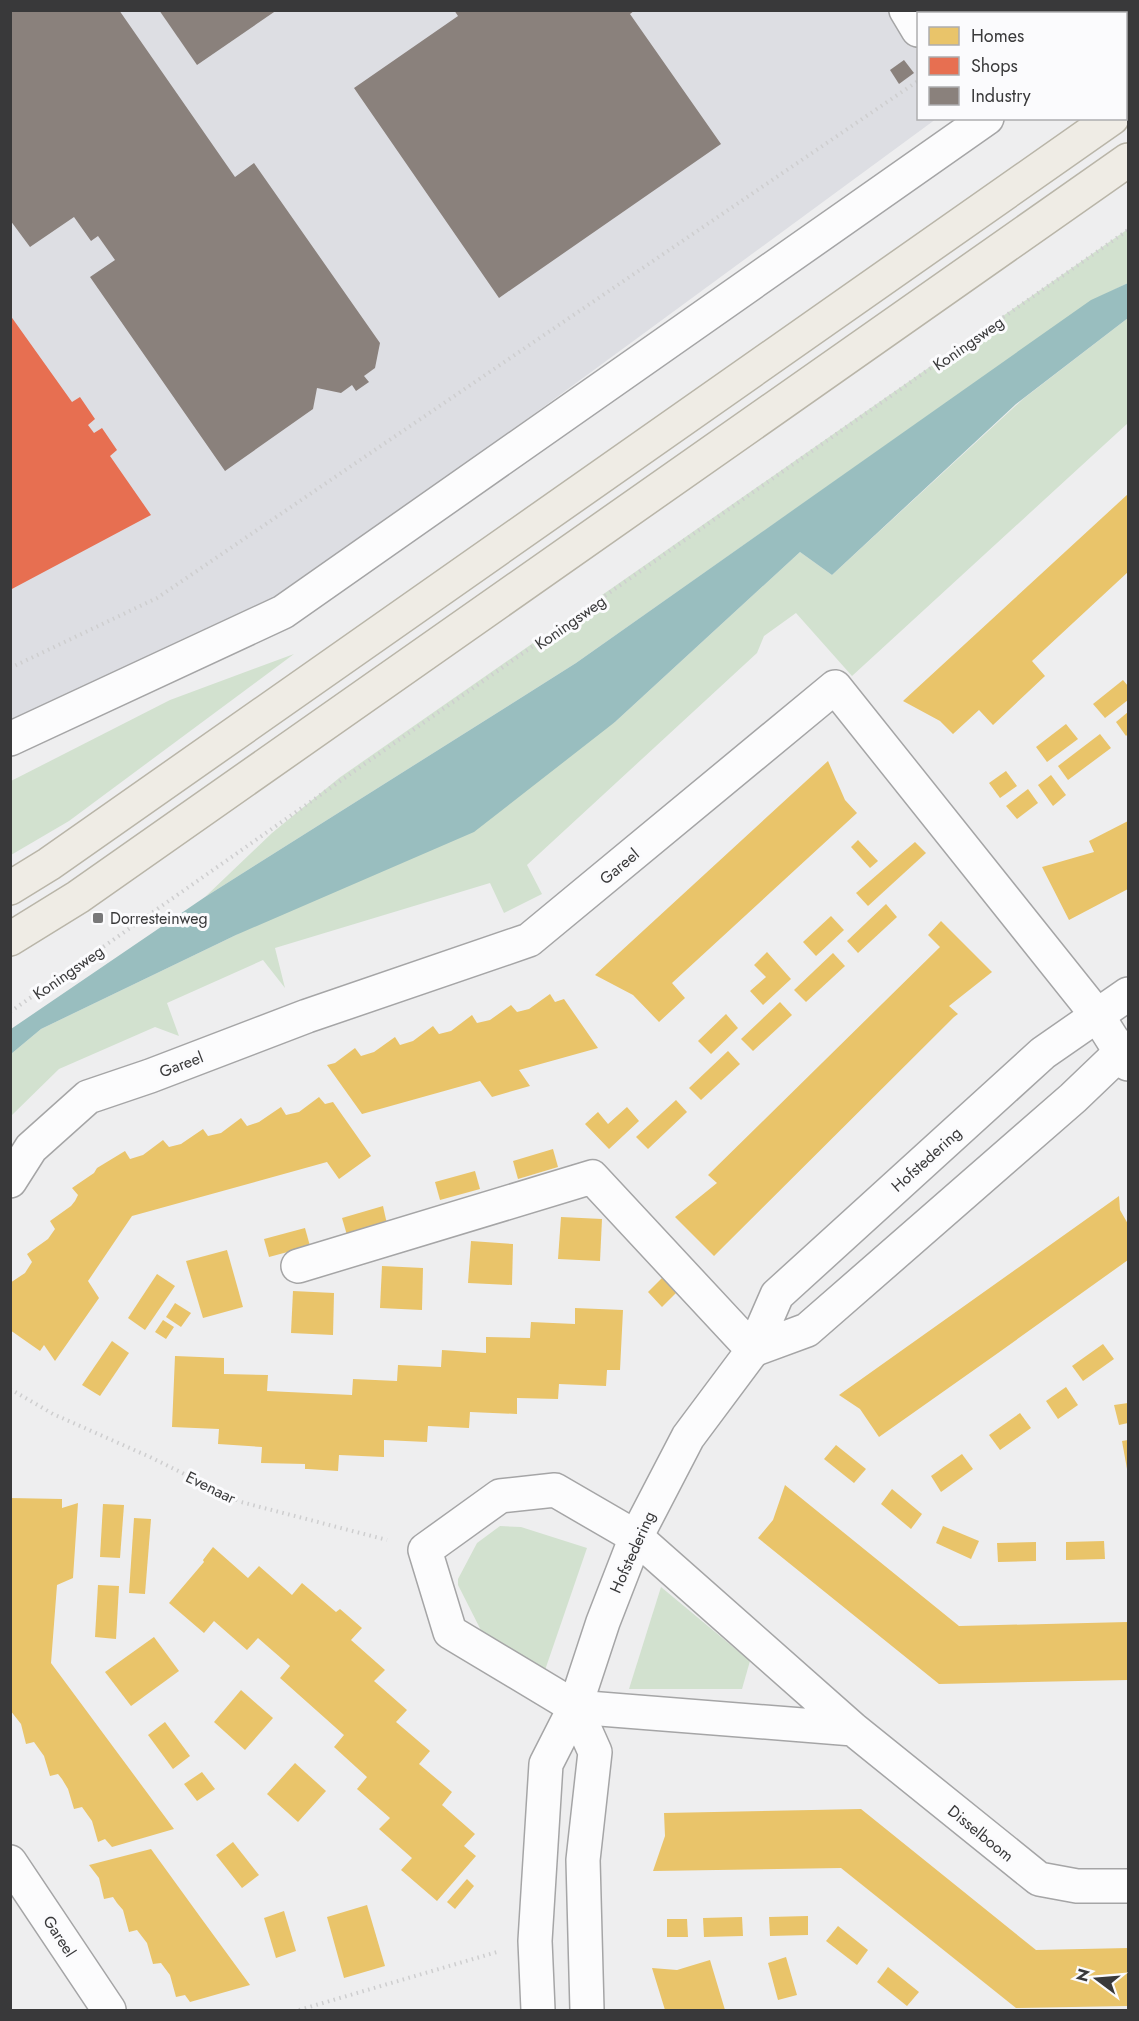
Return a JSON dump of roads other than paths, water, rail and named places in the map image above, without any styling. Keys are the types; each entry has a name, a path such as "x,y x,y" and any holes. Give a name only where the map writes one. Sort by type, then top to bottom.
{"main road":[{"path":"10,888 58,858 1109,120"},
{"path":"10,939 98,883 1128,160"}],"street":[{"path":"906,10 917,28"},
{"path":"10,739 283,612 981,120"},
{"name":"Gareel","path":"10,1181 31,1148 88,1097 150,1076 307,1016 529,940 835,687 1097,1015"},
{"name":"Hofstedering","path":"538,2010 535,1941 546,1764 574,1707 603,1622 636,1537 688,1437 753,1350 777,1295 1042,1053 1128,994"},
{"path":"298,1266 592,1177 753,1350 807,1330 1073,1098 1126,1055 1097,1015"},
{"path":"636,1537 555,1490 500,1496 425,1550 450,1632 574,1707 853,1728"},
{"name":"Disselboom","path":"636,1537 853,1728 1039,1880 1077,1886 1128,1886"},
{"path":"574,1707 595,1752 583,1860 587,2010"},
{"name":"Gareel","path":"10,1862 109,2010"}],"water":[{"path":"1128,283 1128,318 1016,404 832,575 800,552 615,722 474,832 236,935 41,1029 11,1054 11,1029 205,897 576,663 1091,300"}],"place":[{"name":"Dorresteinweg","path":"98,918"}]}
